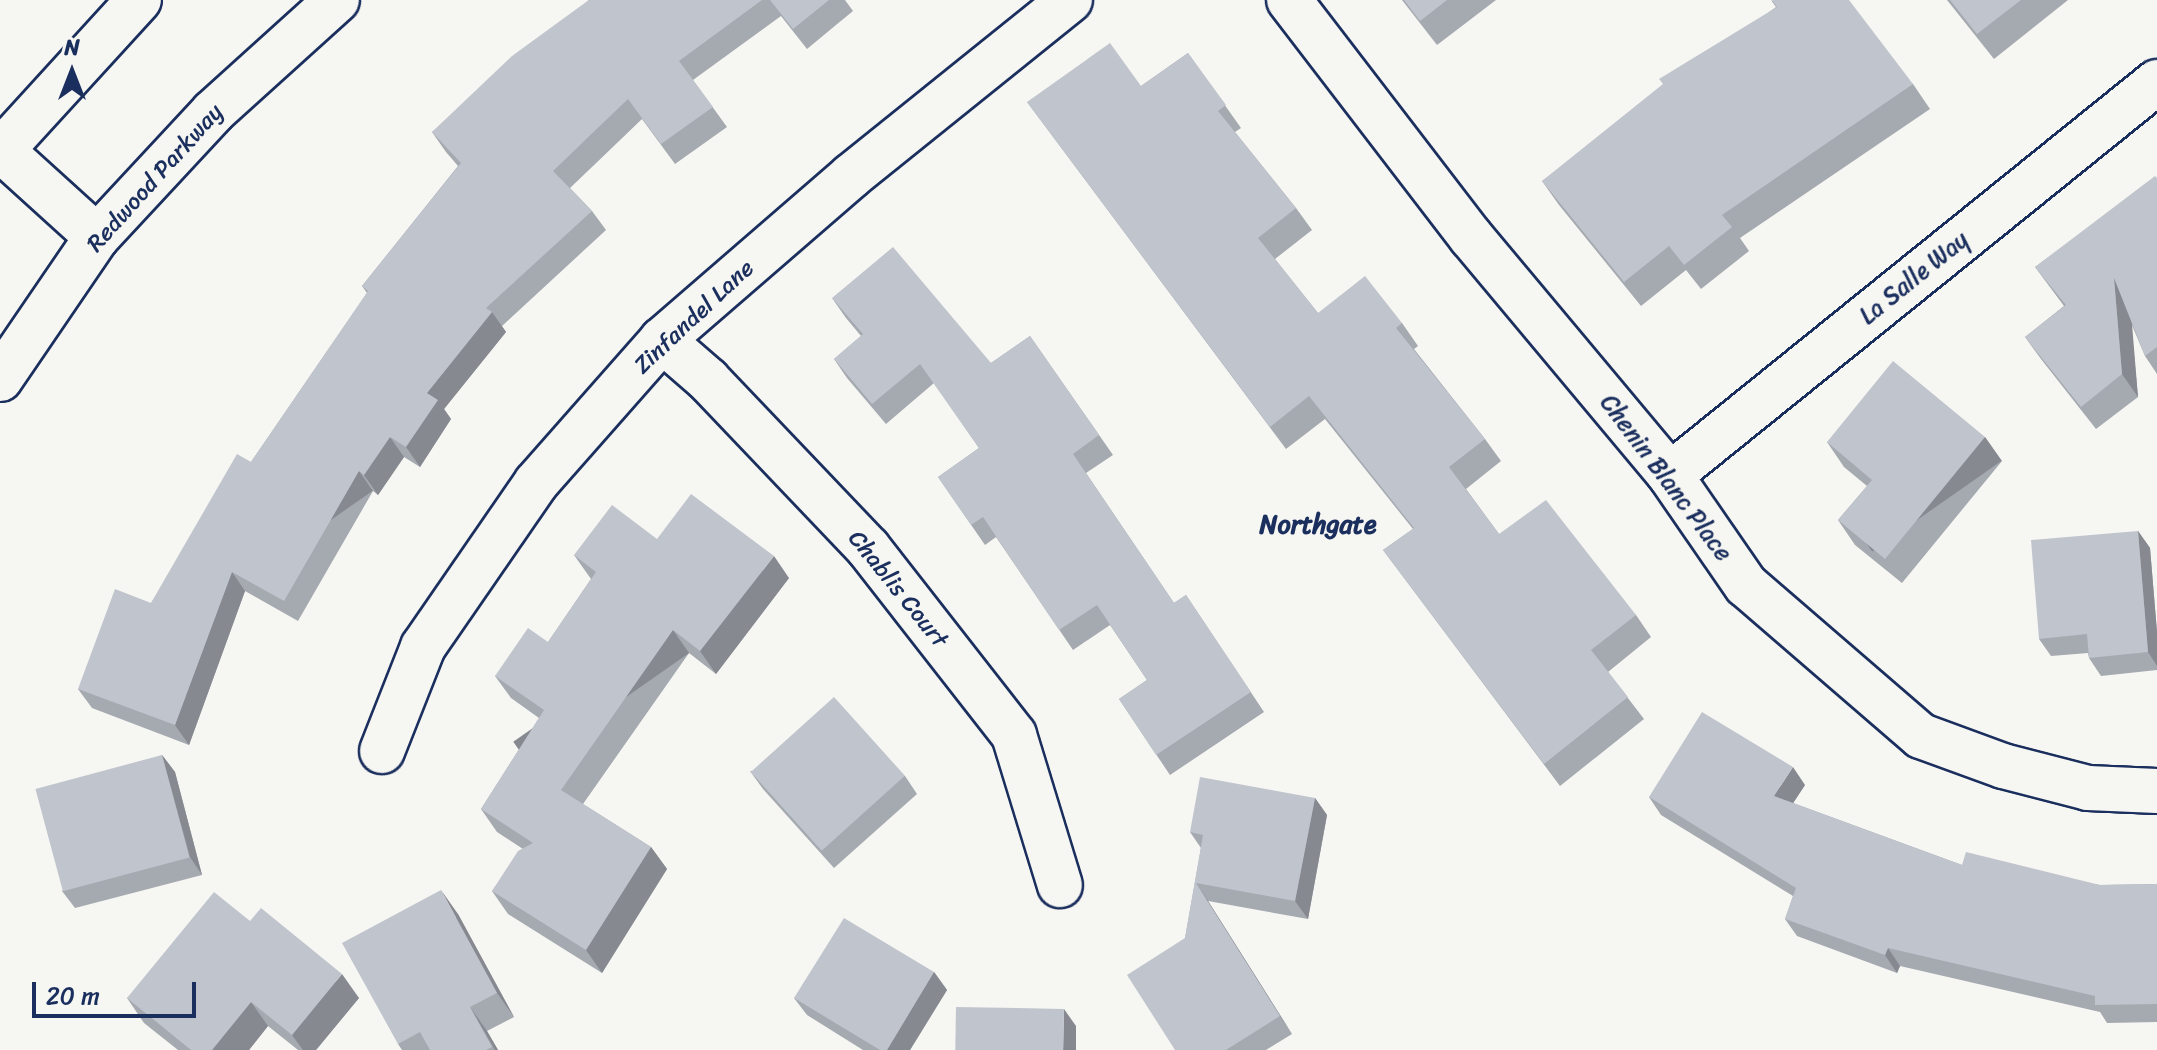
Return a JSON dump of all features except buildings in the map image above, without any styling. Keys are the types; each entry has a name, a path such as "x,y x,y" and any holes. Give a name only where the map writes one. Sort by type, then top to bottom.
{"street":[{"path":"97,237 0,150 139,0"},
{"name":"Redwood Parkway","path":"0,379 97,237 213,112 337,0"},
{"name":"Zinfandel Lane","path":"382,751 423,647 536,483 662,340 851,176 1070,0"},
{"name":"Chenin Blanc Place","path":"1289,0 1471,237 1670,475 1746,585 1921,736 2003,766 2088,788 2157,791"},
{"name":"La Salle Way","path":"1670,475 2157,82"},
{"name":"Chablis Court","path":"662,340 708,380 868,548 1014,735 1060,885"}],"district":[{"name":"Northgate","path":"1318,525"}]}
